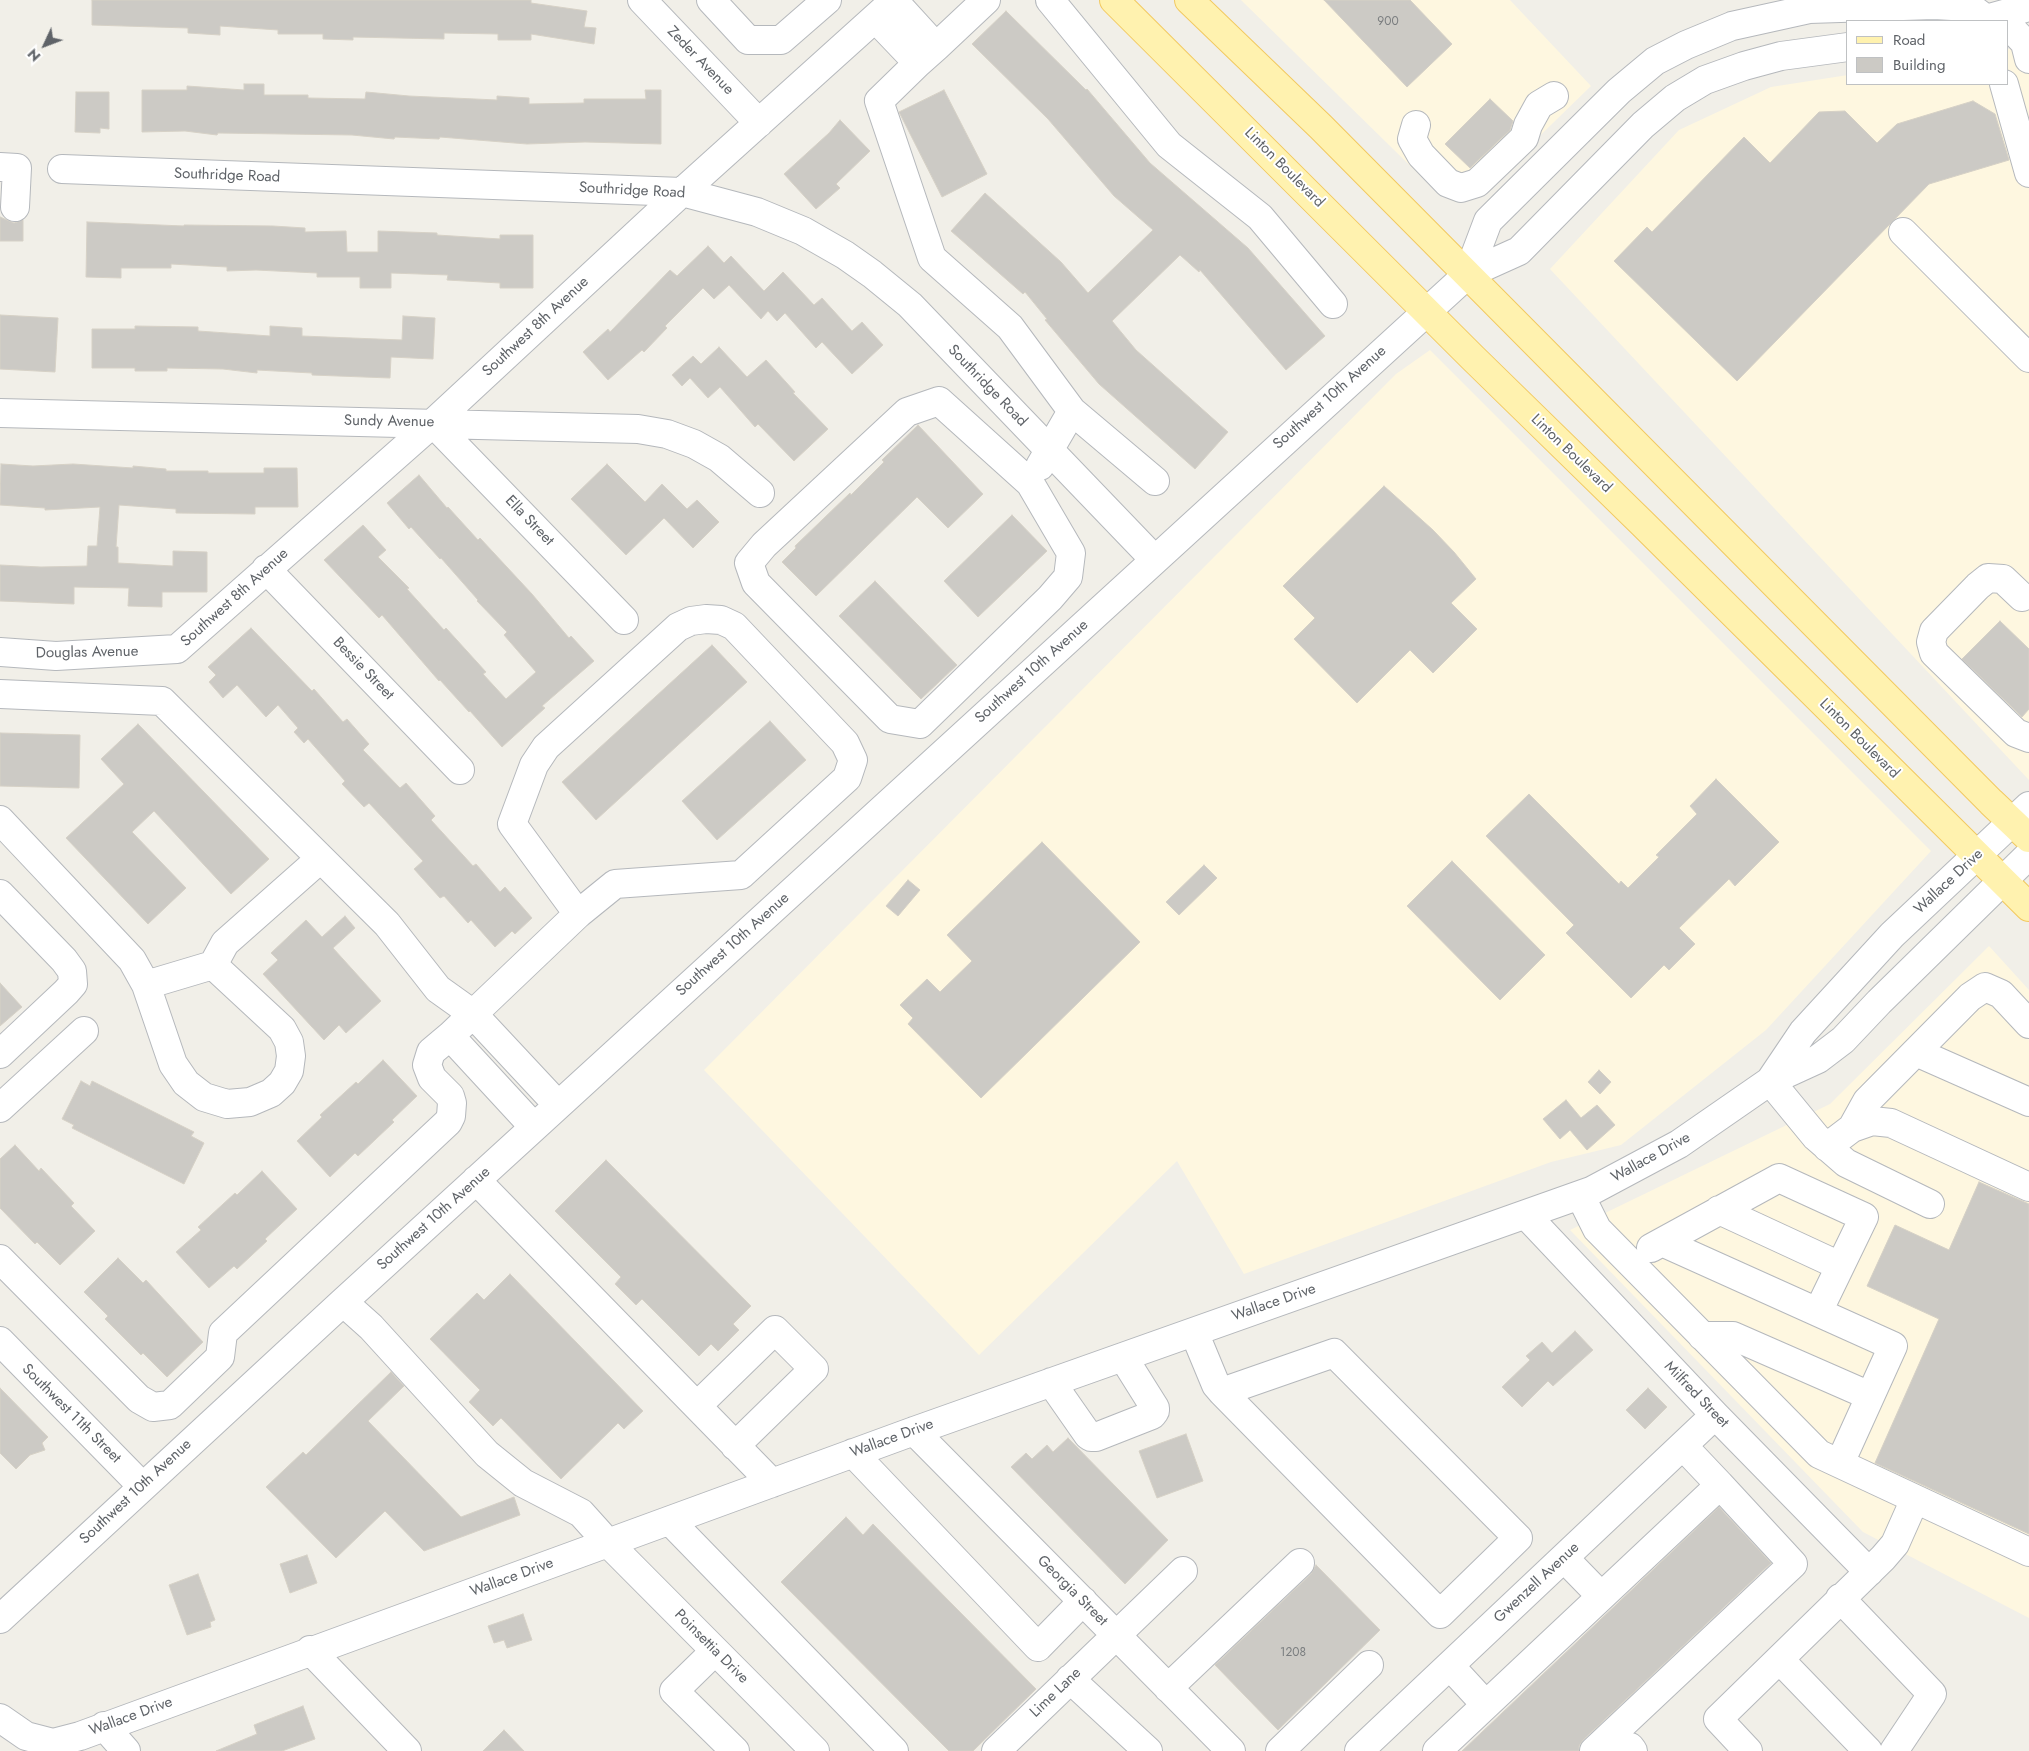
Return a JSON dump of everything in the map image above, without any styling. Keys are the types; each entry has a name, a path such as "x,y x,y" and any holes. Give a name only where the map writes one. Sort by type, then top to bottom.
{"main road":[{"name":"Linton Boulevard","path":"1114,0 2029,907"},
{"path":"1189,0 1321,127 2023,822"}],"street":[{"name":"Zeder Avenue","path":"642,0 759,123"},
{"path":"711,0 748,40 782,40 827,0"},
{"path":"986,0 879,101 932,258 1010,327 1072,411 1155,481"},
{"path":"1050,0 1169,145 1260,217 1333,304"},
{"name":"Southwest 10th Avenue","path":"1468,274 1488,221 1619,91 1655,61 1686,45 1732,26 1809,9 1937,2 1970,7 2004,18"},
{"name":"Southwest 8th Avenue","path":"174,650 433,423 885,5"},
{"path":"885,5 927,55"},
{"name":"Southwest 10th Avenue","path":"2009,24 2025,43 2029,59"},
{"name":"Southwest 10th Avenue","path":"0,1618 1426,310 1468,274 1519,251 1643,125 1682,94 1705,80 1744,66 1781,56 1846,47"},
{"path":"2004,85 2029,173"},
{"path":"1416,125 1412,140 1421,155 1448,183 1461,188 1477,183 1524,138 1528,125 1540,105 1554,96"},
{"path":"9,168 16,207"},
{"name":"Southridge Road","path":"62,169 682,192 749,209 794,227 845,255 866,269 910,306 1154,559"},
{"path":"1903,232 2029,358"},
{"path":"938,402 1030,483 1071,553 1068,577 1050,598 920,724 890,719 756,583 749,563 764,545 907,412 938,402"},
{"path":"1030,483 1072,411"},
{"name":"Sundy Avenue","path":"0,413 622,427 666,434 694,444 719,458 760,493"},
{"name":"Ella Street","path":"433,423 624,620"},
{"name":"Bessie Street","path":"266,569 460,770"},
{"path":"2022,597 2003,579 1988,578 1934,631 1931,642 1934,653 1940,660 2016,733 2029,738"},
{"path":"0,1260 139,1399 153,1407 170,1405 220,1357 223,1333 448,1122 451,1116 452,1103 450,1096 432,1078 427,1065 431,1052 578,914 614,884 741,875 847,778 853,760 845,742 734,626 721,620 706,619 692,621 678,627 546,747 534,765 512,824 578,914"},
{"name":"Douglas Avenue","path":"0,652 56,656 174,650"},
{"path":"0,694 162,701 386,924 438,989 473,1014 558,1105"},
{"path":"0,820 132,960 146,985 172,1064 186,1083 204,1097 226,1104 250,1102 271,1093 282,1084 289,1071 291,1056 289,1042 282,1029 213,965"},
{"name":"Wallace Drive","path":"1770,1081 1803,1032 1892,936 1977,856 2023,822"},
{"name":"Wallace Drive","path":"0,1718 18,1743 53,1743 608,1543 914,1430 1591,1191 1679,1144 1770,1081 1818,1059 1843,1040 1879,1002 2029,855"},
{"path":"146,985 213,965 225,942 320,860"},
{"path":"0,894 64,960 72,971 73,984 0,1054"},
{"path":"1852,1128 1867,1101 1970,997 1985,987 2001,994 2029,1024"},
{"path":"0,1108 84,1031"},
{"path":"450,1036 534,1127"},
{"path":"1916,1052 2029,1102"},
{"path":"1770,1081 1816,1137 1846,1163 1930,1204"},
{"path":"1827,1147 1852,1128 1872,1121 1891,1123 2029,1187"},
{"path":"1628,1260 1780,1178 1864,1217 1818,1312"},
{"path":"476,1180 772,1483"},
{"path":"1580,1195 1598,1229 1819,1454 2029,1552"},
{"path":"1719,1210 1840,1266"},
{"name":"Milfred Street","path":"1526,1214 1715,1415 1869,1572"},
{"path":"1662,1242 1892,1346 1840,1463"},
{"name":"Poinsettia Drive","path":"343,1302 371,1327 487,1454 524,1483 581,1513 608,1543 815,1751"},
{"path":"697,1406 775,1330 814,1369 735,1446"},
{"path":"1194,1332 1216,1385 1222,1392 1440,1614 1518,1538 1334,1353 1222,1392"},
{"path":"1702,1336 1733,1336 1870,1396"},
{"name":"Southwest 11th Street","path":"0,1342 142,1486"},
{"path":"1051,1382 1088,1435 1096,1438 1155,1412 1155,1408 1123,1357"},
{"name":"Gwenzell Avenue","path":"1359,1751 1715,1415"},
{"name":"Georgia Street","path":"914,1430 1228,1750"},
{"path":"1594,1751 1793,1564 1683,1446"},
{"path":"853,1453 1038,1646 1083,1601"},
{"path":"1437,1751 1720,1485"},
{"path":"1748,1751 1718,1720 1840,1598 1869,1572 1895,1544 1916,1499"},
{"path":"670,1520 894,1751"},
{"path":"1564,1558 1601,1596"},
{"path":"1168,1688 1300,1563"},
{"name":"Lime Lane","path":"996,1751 1183,1571"},
{"path":"1840,1598 1932,1694 1894,1751"},
{"path":"310,1650 407,1751"},
{"path":"715,1651 674,1691 735,1751"},
{"path":"1780,1660 1868,1751"},
{"path":"1280,1751 1369,1665"},
{"path":"1450,1666 1486,1704"},
{"path":"1070,1679 1148,1751"},
{"path":"104,1726 126,1751"},
{"path":"1626,1751 1630,1747 1633,1751"}],"shaded area":[{"path":"1241,0 1510,0 1591,86 1480,194 1455,202 1439,194"},
{"path":"2029,46 2029,780 1550,269 1679,130 1771,87 1846,75 1846,85 2009,85 2009,49"},
{"path":"1430,350 1931,851 1766,1030 1621,1145 1551,1162 1244,1274 1177,1161 979,1355 704,1070 1396,374"},
{"path":"1989,946 2029,990 2029,1618 1863,1532 1570,1230 1830,1104"}],"building":[{"path":"92,0 531,0 531,3 587,11 584,27 596,28 594,44 531,34 531,40 498,40 498,34 444,33 444,39 353,37 353,40 323,39 323,34 278,34 278,30 220,26 220,35 188,33 188,28 92,25"},
{"path":"1324,0 1410,0 1452,44 1407,87"},
{"path":"1006,11 1087,89 1150,163 1248,248 1325,336 1286,370 1200,270 1199,272 1180,255 1112,321 1136,350 1228,432 1195,469 1099,384 1045,320 1047,319 1025,292 1023,294 951,231 985,193 1061,262 1088,293 1153,230 1114,196 1048,119 972,44"},
{"path":"244,84 264,84 264,95 308,95 308,98 365,99 366,92 497,100 497,96 529,98 529,104 584,103 584,99 646,99 645,90 661,90 661,144 585,142 527,144 440,137 439,139 395,137 394,139 352,135 218,133 217,135 185,131 142,132 142,90 187,90 187,86 244,90"},
{"path":"944,90 987,174 942,197 899,112"},
{"path":"76,92 109,92 109,129 100,128 100,133 75,132"},
{"path":"1490,99 1513,121 1510,130 1470,168 1445,144"},
{"path":"1973,101 1995,114 2009,160 1929,184 1737,381 1614,261 1647,227 1652,232 1744,137 1770,163 1819,112 1845,111 1877,143 1897,124"},
{"path":"840,120 870,151 836,184 840,188 816,209 784,174 829,133"},
{"path":"0,217 14,223 23,220 23,241 0,241"},
{"path":"87,222 184,226 273,226 305,228 305,232 346,231 347,252 378,252 378,231 437,233 437,235 500,239 500,235 533,235 533,288 500,288 500,283 447,280 448,275 391,273 391,288 360,288 360,277 317,277 317,273 256,270 227,271 227,267 171,264 171,268 121,268 121,278 86,277"},
{"path":"708,246 724,263 731,256 764,291 783,272 814,305 822,298 852,331 862,322 883,345 852,374 822,342 816,348 785,313 777,321 768,311 761,319 729,285 714,299 703,288 665,326 667,328 644,352 642,350 608,380 583,352 608,329 610,332 670,270 677,276"},
{"path":"0,315 58,318 55,372 0,369"},
{"path":"403,316 435,318 433,359 391,357 390,378 312,375 312,373 257,370 257,373 223,369 167,368 167,371 135,371 135,368 92,368 92,329 135,329 135,326 198,327 198,331 270,336 270,326 302,328 302,336 402,340"},
{"path":"719,347 747,377 766,360 795,392 793,393 828,429 794,461 758,424 755,427 720,387 708,398 690,378 682,386 672,375 693,356 701,364"},
{"path":"918,425 983,494 948,528 917,497 816,596 782,562 796,548 795,546 850,493 851,495 884,462 882,460"},
{"path":"1,464 33,466 73,464 133,468 133,466 166,469 166,471 208,471 208,473 264,473 264,468 297,468 298,507 255,507 255,514 176,513 176,509 119,505 116,547 118,547 118,563 173,566 173,551 207,552 207,592 162,592 162,607 128,606 129,588 74,587 74,604 0,601 0,565 41,567 87,566 88,546 97,546 100,507 45,510 45,508 0,505"},
{"path":"607,464 645,502 662,484 687,509 697,500 719,522 693,548 664,518 626,555 571,499"},
{"path":"419,475 447,508 478,540 480,538 532,594 569,638 571,636 594,661 542,706 545,708 502,747 470,711 439,681 382,615 379,618 324,560 363,525 386,550 378,557 409,588 407,589 444,630 446,628 486,672 483,674 506,699 536,672 504,635 507,632 477,601 441,558 411,527 409,529 387,503"},
{"path":"1384,486 1433,530 1476,579 1451,603 1477,629 1433,673 1410,650 1357,703 1294,639 1315,618 1283,586"},
{"path":"1012,515 1047,551 978,617 944,581"},
{"path":"875,581 957,665 921,699 839,616"},
{"path":"2000,621 2029,649 2029,709 2022,717 1962,659"},
{"path":"251,628 312,691 314,689 343,722 347,719 369,744 363,750 400,788 406,783 435,816 431,820 473,866 476,864 500,892 505,887 532,918 515,934 512,931 495,947 471,920 468,923 444,896 440,898 414,869 423,861 369,803 364,807 342,784 345,781 308,739 304,743 294,732 298,728 278,705 266,717 237,685 223,698 209,682 216,675 208,667"},
{"path":"712,645 747,682 596,820 562,782"},
{"path":"770,721 806,760 717,840 682,801"},
{"path":"138,724 269,859 231,894 154,811 132,832 186,888 148,924 66,838 124,784 101,759"},
{"path":"0,733 80,735 79,788 0,786"},
{"path":"1716,779 1779,842 1735,886 1729,879 1679,928 1695,944 1669,970 1664,965 1631,998 1566,933 1574,925 1486,836 1529,794 1619,884 1621,881 1628,888 1659,857 1656,855 1697,814 1690,806"},
{"path":"1042,842 1140,942 981,1098 908,1024 913,1018 900,1005 927,979 940,992 972,961 947,935"},
{"path":"1452,861 1545,955 1500,1000 1407,906"},
{"path":"1204,865 1217,878 1179,915 1166,902"},
{"path":"908,880 920,890 898,916 886,906"},
{"path":"345,916 355,928 333,948 381,1001 346,1033 339,1025 324,1040 263,974 278,960 271,953 306,920 322,937"},
{"path":"0,983 22,1007 0,1026"},
{"path":"383,1060 417,1096 392,1120 394,1122 358,1156 355,1153 330,1177 297,1141 322,1117 320,1115 356,1082 358,1084"},
{"path":"1599,1070 1611,1082 1600,1094 1588,1082"},
{"path":"81,1081 90,1086 92,1081 194,1132 191,1136 204,1143 184,1184 72,1128 74,1125 62,1119"},
{"path":"1566,1100 1581,1118 1597,1105 1615,1125 1587,1150 1570,1130 1560,1139 1543,1119"},
{"path":"15,1145 39,1171 41,1168 74,1203 71,1206 95,1231 60,1265 37,1242 35,1244 0,1208 0,1159"},
{"path":"606,1160 751,1306 733,1324 739,1330 718,1351 711,1344 699,1356 642,1299 636,1305 615,1284 621,1277 555,1211"},
{"path":"262,1171 297,1209 237,1269 234,1266 209,1288 176,1252 201,1230 198,1227 235,1193 237,1195"},
{"path":"1979,1182 2029,1204 2029,1534 1875,1463 1939,1319 1867,1286 1895,1225 1949,1250"},
{"path":"118,1258 143,1283 146,1280 203,1342 167,1377 143,1353 141,1355 105,1319 108,1316 84,1292"},
{"path":"510,1274 643,1411 624,1429 618,1423 561,1479 501,1418 493,1426 469,1402 480,1390 430,1339 477,1293 484,1300"},
{"path":"1575,1331 1593,1350 1553,1386 1548,1381 1522,1407 1502,1387 1530,1360 1526,1356 1542,1342 1552,1353"},
{"path":"391,1372 404,1386 368,1421 461,1517 514,1497 520,1515 424,1551 385,1511 336,1558 266,1487 303,1452 306,1455"},
{"path":"0,1388 48,1437 42,1443 45,1450 30,1455 16,1469 0,1453"},
{"path":"1648,1388 1667,1407 1645,1429 1626,1410"},
{"path":"1186,1434 1203,1481 1157,1498 1139,1451"},
{"path":"1068,1438 1168,1540 1125,1584 1011,1467 1026,1453 1032,1459 1047,1445 1053,1452"},
{"path":"1719,1507 1771,1563 1583,1740 1579,1746 1579,1751 1462,1751"},
{"path":"846,1517 863,1535 873,1524 1036,1689 973,1751 949,1751 781,1582"},
{"path":"307,1555 317,1583 290,1593 280,1564"},
{"path":"1316,1565 1380,1630 1278,1730 1215,1665 1311,1574"},
{"path":"198,1574 215,1620 210,1622 211,1627 187,1635 169,1585"},
{"path":"523,1614 532,1640 507,1648 504,1640 494,1643 488,1626"},
{"path":"303,1706 315,1739 282,1751 216,1751 257,1734 254,1725"},
{"path":"504,1730 524,1751 483,1751"}]}
